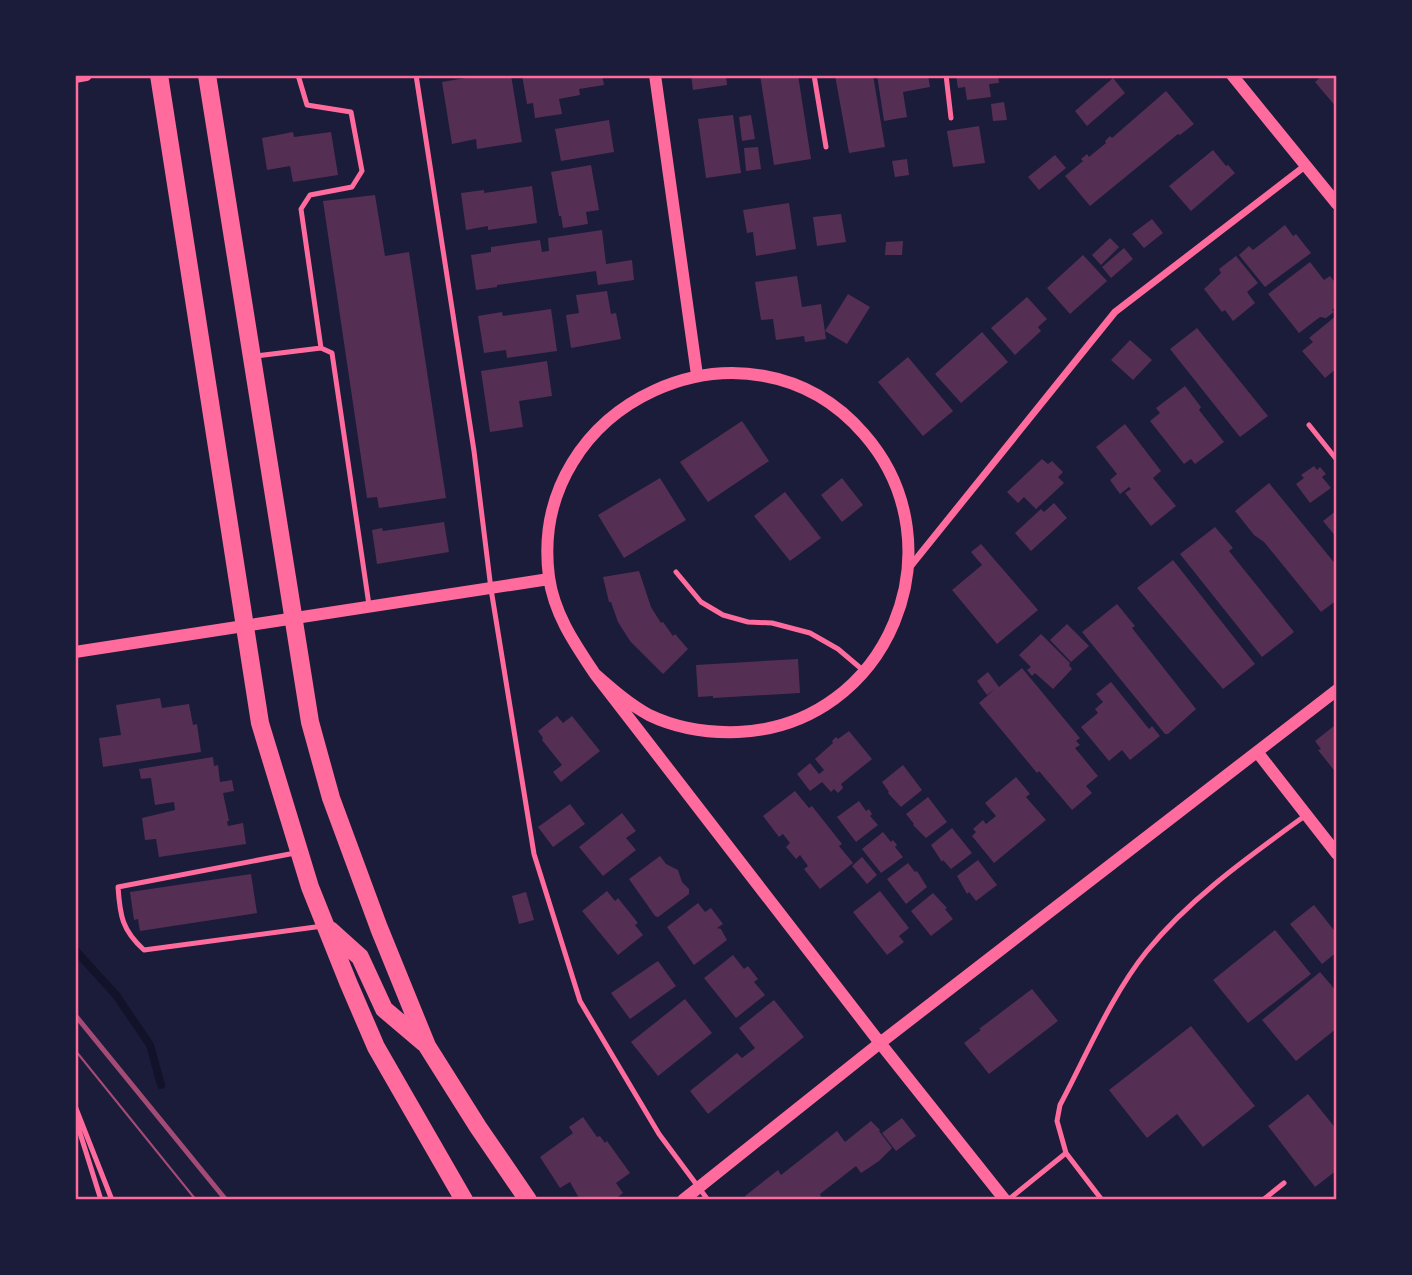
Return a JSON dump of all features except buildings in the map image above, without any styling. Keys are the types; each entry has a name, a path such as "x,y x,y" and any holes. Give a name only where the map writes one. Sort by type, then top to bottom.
{"main road":[{"path":"159,75 260,723 299,852 376,1047 464,1200"},
{"path":"207,75 310,722 331,798 379,928 427,1046 528,1200"},
{"path":"326,925 360,957 384,1009 427,1046"}],"street":[{"path":"75,77 86,75"},
{"path":"655,75 697,375"},
{"path":"1232,75 1337,204"},
{"path":"909,568 1115,312 1306,166"},
{"path":"595,674 621,697 650,715 683,727 718,733 753,731 786,724 818,709 847,689 890,635 903,602 909,568 908,531 900,496 886,462 864,433 837,408 805,389 771,377 734,373 697,375 667,383 639,396 614,414 592,435 573,460 560,488 551,518 548,549 550,579 565,630 595,674 880,1043 1007,1200"},
{"path":"75,652 550,579"},
{"path":"683,1200 880,1043 1337,690"},
{"path":"1258,753 1337,854"}],"lane":[{"path":"298,75 307,105 351,112 362,171 352,187 310,195 301,209 321,348"},
{"path":"416,75 474,451 491,589 534,853 580,1001 659,1133 708,1200"},
{"path":"814,75 826,147"},
{"path":"946,75 951,118"},
{"path":"252,357 321,348 332,353 369,608"},
{"path":"1309,425 1337,460"},
{"path":"676,572 701,602 723,614 748,622 772,623 810,633 838,649 864,671"},
{"path":"1102,1200 1066,1153 1057,1121 1060,1105 1127,977 1147,950 1179,916 1235,867 1306,815"},
{"path":"299,852 118,887 120,916 136,943 144,950 326,925"},
{"path":"75,1106 111,1200"},
{"path":"75,1117 101,1200"},
{"path":"1007,1200 1066,1153"},
{"path":"1263,1200 1284,1183"}],"waterway":[{"path":"75,950 116,995 150,1045 161,1085"}],"tram line":[{"path":"75,1050 196,1200"}],"railway":[{"path":"75,1015 226,1200"}]}
